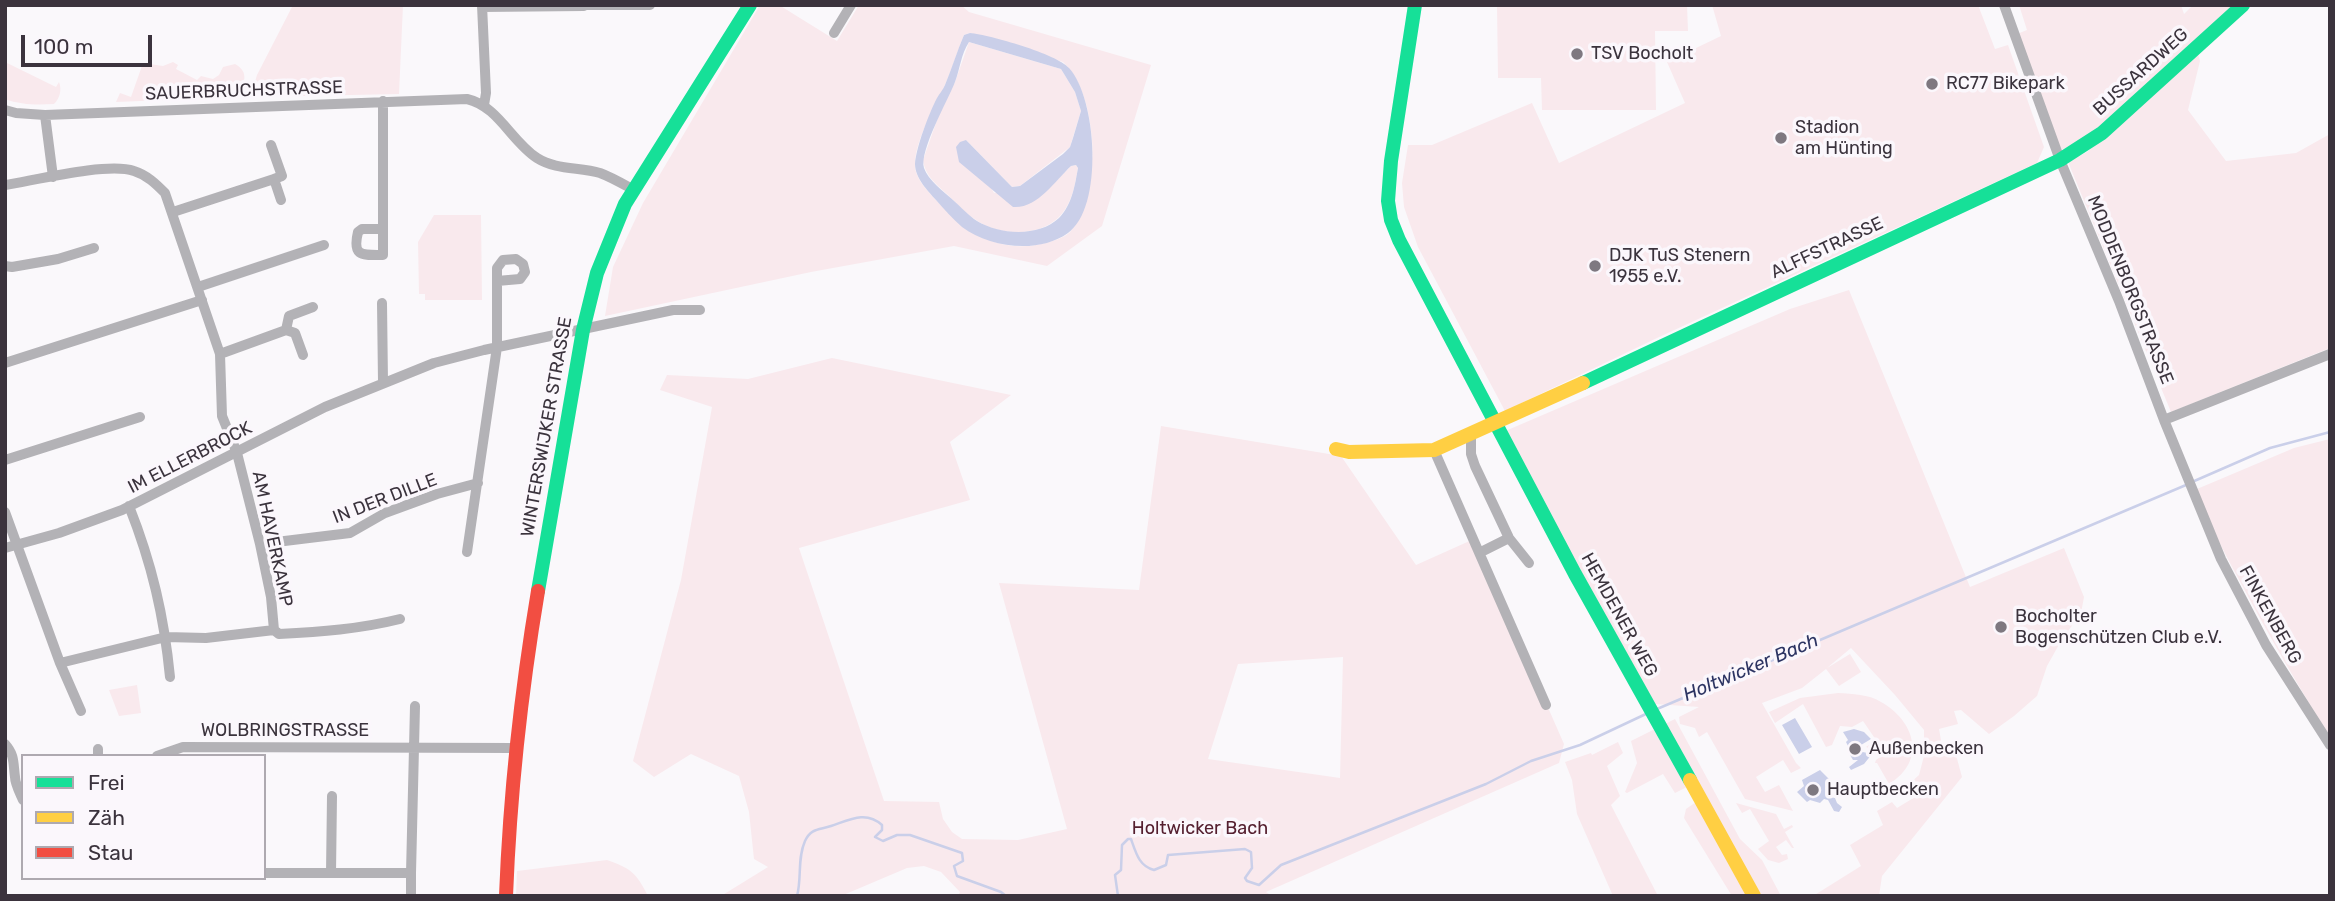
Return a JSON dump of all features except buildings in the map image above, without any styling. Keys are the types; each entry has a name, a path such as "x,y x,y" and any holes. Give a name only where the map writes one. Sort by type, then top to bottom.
{"street":[{"path":"634,190 600,173 558,167 540,160 484,105 486,93 482,6 650,5"},
{"name":"WINTERSWIJKER STRASSE","path":"506,896 514,748 527,654 583,330 603,255 634,190 750,5"},
{"path":"834,33 851,5"},
{"name":"HEMDENER WEG","path":"1415,5 1391,161 1388,201 1391,219 1399,240 1574,574 1754,896"},
{"name":"MODDENBORGSTRASSE","path":"2004,5 2060,160 2119,301 2164,420"},
{"name":"BUSSARDWEG","path":"2060,160 2102,133 2243,5"},
{"name":"SAUERBRUCHSTRASSE","path":"5,110 45,115 467,99 484,105"},
{"path":"383,101 383,229"},
{"path":"45,115 53,177"},
{"path":"173,212 282,176 271,145"},
{"name":"ALFFSTRASSE","path":"1496,423 2060,160"},
{"name":"AM HAVERKAMP","path":"5,185 116,167 136,171 152,180 164,193 173,212 220,354 222,416 237,453 260,544 271,597 274,630 279,634 331,631 373,626 401,619"},
{"path":"274,179 281,200"},
{"path":"198,287 324,245"},
{"path":"5,266 58,259 94,248"},
{"path":"467,552 497,347 497,281"},
{"path":"5,363 202,300"},
{"path":"382,303 383,382"},
{"path":"286,330 289,316 313,307"},
{"name":"IM ELLERBROCK","path":"5,548 59,533 130,506 325,407 434,363 673,310 700,310"},
{"path":"220,354 286,330 295,333 303,355"},
{"path":"2164,420 2330,354"},
{"path":"5,460 140,417"},
{"name":"FINKENBERG","path":"2164,420 2221,559 2266,645 2330,745"},
{"path":"1336,449 1349,452 1434,450 1496,423"},
{"path":"1471,434 1471,454 1475,466 1509,538 1529,563"},
{"path":"1434,450 1546,705"},
{"name":"IN DER DILLE","path":"260,544 350,533 394,509 478,484"},
{"path":"130,506 151,566 166,637 170,677"},
{"path":"5,512 60,663 81,711"},
{"path":"1481,552 1509,538"},
{"path":"60,663 166,637 206,638 274,630"},
{"path":"411,896 415,706"},
{"path":"5,744 16,765 15,778 21,794"},
{"name":"WOLBRINGSTRASSE","path":"163,754 183,747 514,748"},
{"path":"331,873 332,796"},
{"path":"266,873 411,873"}],"green space":[{"path":"293,5 403,5 399,94 255,97 252,92 257,75"},
{"path":"760,5 779,5 837,41 859,5 961,5 969,12 1151,65 1102,226 1047,266 954,246 811,272 605,316 613,267 643,203","holes":["970,33 1063,62 1076,78 1087,108 1091,130 1090,175 1081,214 1070,232 1062,238 1048,242 1013,246 985,238 960,222 937,201 920,180 915,165 922,135 964,35"]},
{"name":"TSV Bocholt","path":"1497,5 1687,5 1688,31 1655,31 1656,110 1542,110 1541,78 1498,78"},
{"path":"1712,5 1978,5 1995,49 2008,45 2044,147 2037,163 1505,411 1418,247 1404,207 1402,183 1408,145 1432,145 1532,103 1559,163 1685,103 1667,62 1721,36"},
{"path":"2019,5 2181,5 2184,14 2193,5 2234,5 2085,141 2060,150 2017,34 2027,30"},
{"path":"969,42 1061,69 1075,92 1081,111 1070,147 1020,186 1012,187 966,140 994,193 1054,183 1071,166 1076,165 1076,181 1067,207 1058,218 1040,229 1018,232 985,225 969,215 936,184 924,166 923,160 943,103 955,82"},
{"path":"2198,54 2200,61 2188,110 2226,161 2296,153 2330,134 2330,348 2171,412 2068,162 2087,152"},
{"path":"5,62 56,87 59,82 60,91 56,102 29,104 5,99"},
{"path":"173,62 178,65 176,69 197,80 201,76 213,79 223,67 235,64 243,71 244,83 238,97 116,102 120,93 131,97 143,63 163,66"},
{"path":"434,215 481,215 482,300 425,300 425,294 419,294 418,242"},
{"path":"1849,290 1970,587 2064,548 2084,597 2081,613 2047,666 2037,696 1989,734 1961,710 1954,711 1958,724 1939,729 1942,746 1953,744 1962,777 1882,876 1879,896 1813,896 1861,866 1850,845 1883,825 1877,811 1892,802 1897,808 1915,797 1909,784 1919,775 1924,756 1924,730 1851,648 1827,668 1850,654 1861,672 1839,686 1826,669 1802,688 1762,703 1801,768 1791,773 1783,760 1756,777 1765,792 1779,785 1793,811 1745,799 1707,732 1699,737 1695,728 1680,724 1679,717 1699,707 1655,704 1503,432 1790,309"},
{"path":"832,358 1011,395 950,442 970,500 799,548 884,801 939,802 943,819 952,832 962,839 1018,840 1067,829 999,583 1139,590 1161,426 1341,456 1416,565 1474,539 1564,744 1559,763 1266,892 1272,896 958,896 960,892 941,872 924,866 907,868 841,896 721,896 768,867 754,859 749,812 739,776 691,754 654,777 633,761 681,580 712,407 660,390 667,375 748,379","holes":["1343,657 1340,778 1208,759 1238,664"]},
{"path":"2330,439 2330,738 2230,563 2197,489 2294,448"},
{"path":"137,685 141,713 119,716 109,690"},
{"path":"1838,693 1876,699 1893,710 1908,730 1912,741 1909,764 1901,775 1889,784 1875,763 1884,750 1877,755 1866,747 1876,740 1863,721 1852,727 1840,726 1832,745 1826,747 1803,704 1775,723 1769,712 1800,698"},
{"path":"1675,719 1740,839 1762,860 1781,896 1732,896 1684,818 1686,809 1696,802 1687,787 1675,793 1663,774 1625,792 1637,763 1631,741"},
{"path":"1618,742 1623,753 1607,766 1620,796 1611,805 1658,896 1613,896 1577,814 1572,780 1565,762 1591,753 1592,755"},
{"path":"1736,803 1776,814 1784,829 1792,825 1793,827 1785,832 1794,848 1786,840 1776,847 1782,855 1787,854 1788,859 1779,863 1768,860 1758,849 1769,841 1750,809 1742,813"},
{"path":"607,860 632,873 648,896 516,896 517,871"}],"water":[{"path":"970,33 992,37 1051,57 1069,68 1078,83 1086,103 1090,127 1092,178 1080,220 1068,233 1056,240 1015,246 986,240 973,234 949,214 917,174 915,164 923,131 945,85 964,35","holes":["969,42 1061,69 1075,92 1081,111 1070,147 1020,186 1012,187 966,140 956,147 959,162 1013,207 1030,204 1038,199 1071,166 1076,165 1076,181 1067,207 1051,224 1030,231 1008,231 986,226 937,186 924,168 930,138 955,82 966,47"]},
{"path":"1795,718 1812,747 1799,754 1782,725"},
{"name":"Außenbecken","path":"1854,729 1864,732 1871,739 1856,748 1858,751 1872,754 1864,764 1851,770 1849,767 1858,760 1853,760 1850,755 1855,752 1850,750 1843,732"},
{"name":"Hauptbecken","path":"1820,770 1829,779 1825,789 1842,807 1839,812 1834,811 1828,800 1824,799 1820,803 1810,800 1807,802 1797,792 1804,786 1802,780"}],"waterway":[{"name":"Holtwicker Bach","path":"2192,482 2270,448 2330,432"},
{"name":"Holtwicker Bach","path":"1657,709 2186,485"},
{"name":"Holtwicker Bach","path":"1118,896 1115,875 1121,870 1122,845 1128,839 1131,839 1141,862 1154,870 1166,865 1168,855 1245,849 1251,852 1252,868 1245,878 1259,885 1281,865 1486,784 1531,761 1580,745 1648,713"},
{"name":"Holtwicker Bach","path":"797,896 801,855 810,834 864,817 876,820 882,825 882,830 875,837 883,841 897,835 910,835 962,853 963,861 954,866 957,876 1006,896"},
{"name":"Holtwicker Bach","path":"1050,896 1069,896"}],"traffic: fast":[{"path":"538,591 583,330 597,273 625,204 750,5"},
{"path":"1415,5 1391,161 1388,201 1391,220 1399,240 1575,574 1690,780"},
{"path":"1583,383 2060,160 2102,133 2243,5"}],"traffic: slow":[{"path":"1336,449 1349,452 1434,450 1583,383"},
{"path":"1690,780 1754,896"}],"traffic: jam":[{"path":"506,896 517,743 538,591"}],"place":[{"name":"TSV Bocholt","path":"1577,54"},
{"name":"RC77 Bikepark","path":"1932,84"},
{"name":"Stadion am Hünting","path":"1781,138"},
{"name":"DJK TuS Stenern 1955 e.V.","path":"1595,266"},
{"name":"Bocholter Bogenschützen Club e.V.","path":"2001,627"},
{"name":"Außenbecken","path":"1855,749"},
{"name":"Hauptbecken","path":"1813,790"}]}
